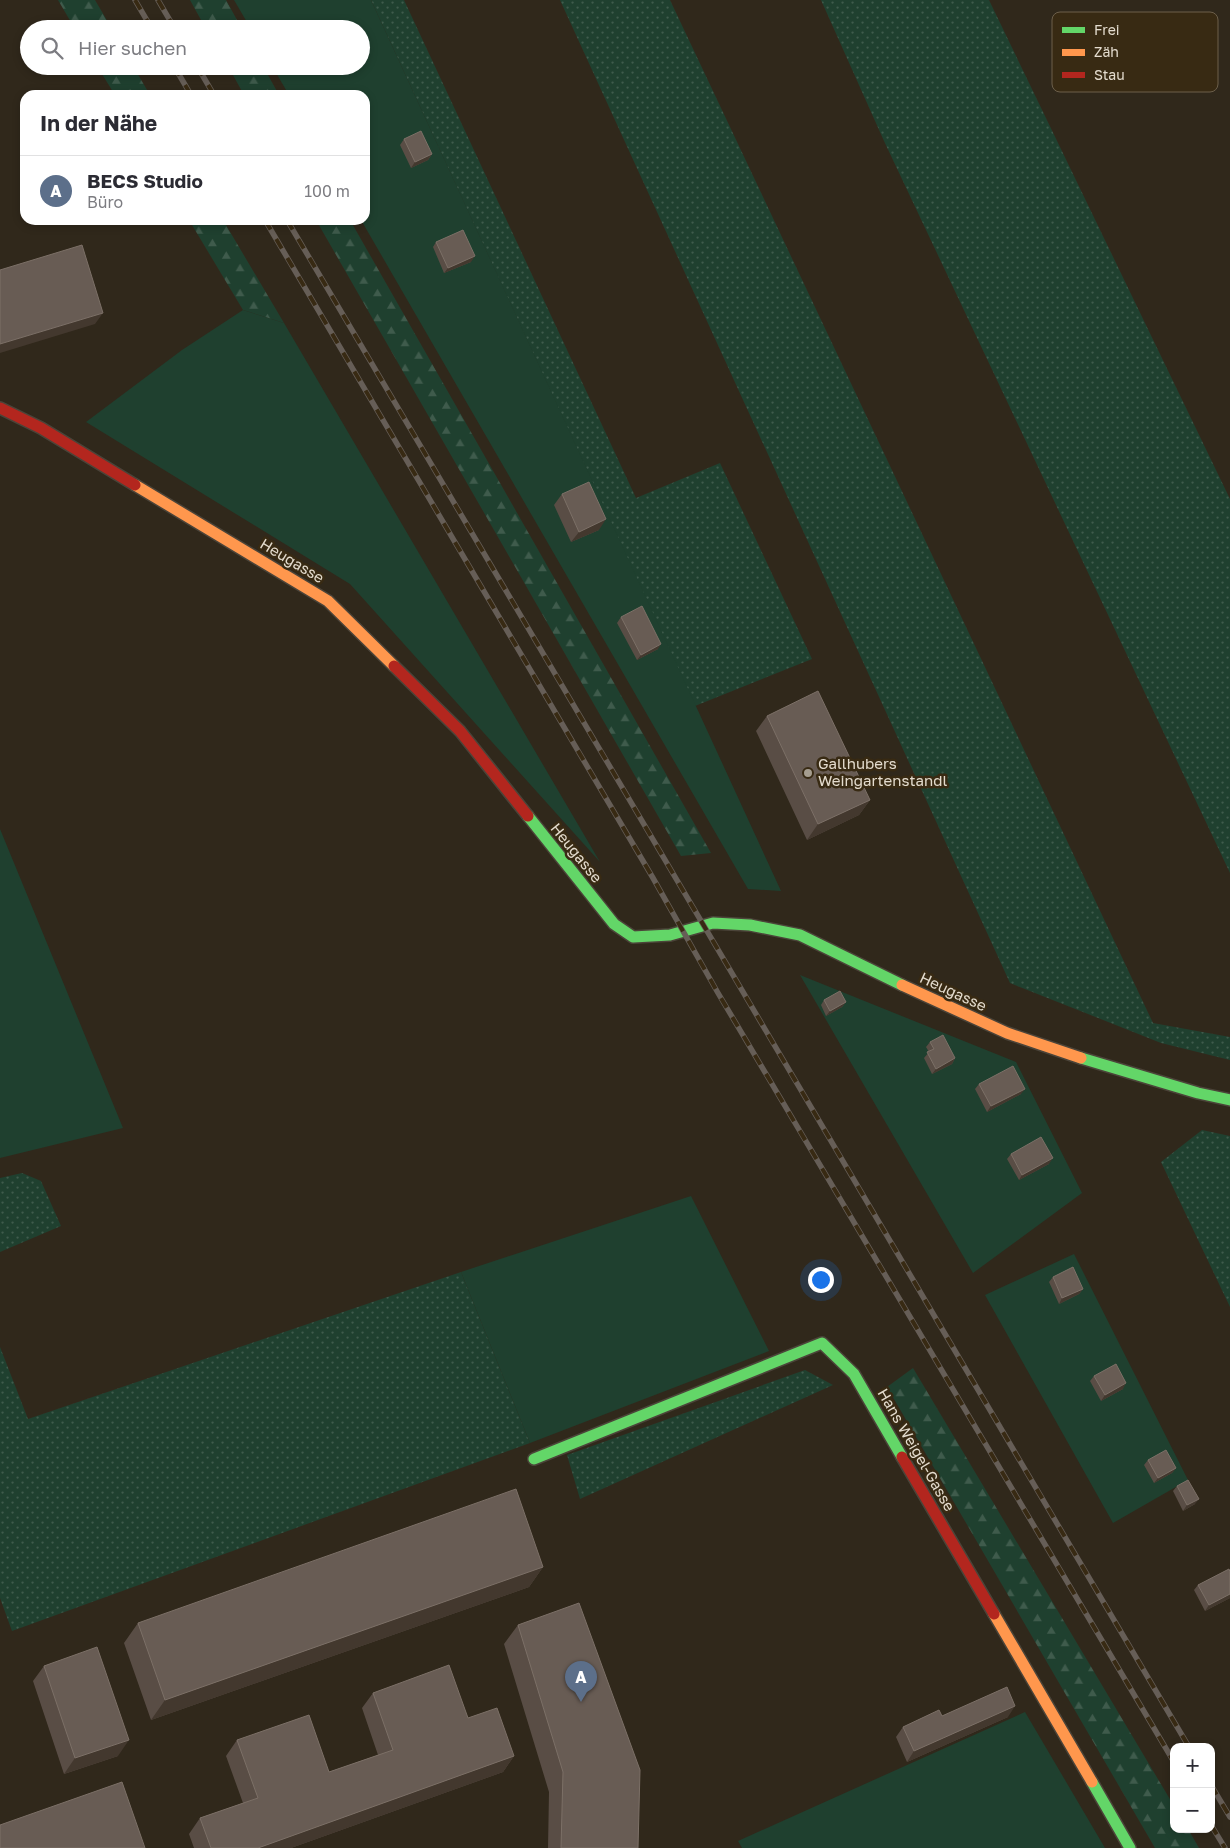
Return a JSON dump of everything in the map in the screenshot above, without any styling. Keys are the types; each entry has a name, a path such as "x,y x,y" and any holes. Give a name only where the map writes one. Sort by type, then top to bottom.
{"street":[{"name":"Heugasse","path":"0,408 41,428 328,601 460,731 614,924 633,937 670,935 712,923 750,924 800,935 1007,1033 1121,1071 1230,1100"},
{"name":"Hans Weigel-Gasse","path":"534,1459 822,1343 854,1374 1130,1848"}],"green space":[{"path":"58,0 95,0 107,20 70,20"},
{"path":"190,0 226,0 237,20 201,20"},
{"path":"234,0 371,0 781,891 748,889 364,225 370,225 370,90 286,90 277,75 370,75 370,20 246,20"},
{"path":"371,0 404,0 636,498 720,463 812,659 695,706"},
{"path":"560,0 670,0 1153,1023 1230,1037 1230,1060 1161,1043 1010,983"},
{"path":"821,0 989,0 1230,499 1230,873 884,141"},
{"path":"103,75 138,75 147,90 112,90"},
{"path":"233,75 268,75 276,90 241,90"},
{"path":"192,225 226,225 284,323 243,310"},
{"path":"319,225 353,225 711,853 681,856"},
{"path":"243,310 284,323 600,862 350,584 86,422 182,350"},
{"path":"0,829 123,1128 0,1158"},
{"path":"800,975 1016,1062 1082,1193 973,1273"},
{"path":"1202,1130 1230,1136 1230,1307 1161,1162"},
{"path":"22,1173 41,1181 61,1226 0,1252 0,1178"},
{"path":"691,1196 769,1351 530,1443 461,1272"},
{"path":"1074,1254 1188,1480 1113,1523 985,1295"},
{"path":"461,1272 530,1443 12,1631 0,1598 0,1347 28,1419"},
{"path":"913,1368 1170,1799 1170,1833 1190,1833 1199,1848 1155,1848 887,1387"},
{"path":"805,1370 833,1385 580,1499 567,1455"},
{"path":"1025,1712 1105,1848 742,1848 738,1841"}],"building":[{"path":"421,131 432,154 415,162 404,139"},
{"path":"463,230 475,256 448,268 436,242"},
{"path":"82,245 103,313 0,344 0,270"},
{"path":"589,482 606,519 579,532 562,494"},
{"path":"642,606 661,644 641,655 621,617"},
{"name":"Gallhubers Weingartenstandl","path":"818,691 870,800 818,824 767,716"},
{"path":"840,991 846,1002 830,1011 824,1000"},
{"path":"943,1035 955,1058 936,1069 927,1052 934,1049 930,1042"},
{"path":"1013,1066 1025,1089 991,1106 979,1084"},
{"path":"1041,1137 1053,1158 1022,1175 1011,1154"},
{"path":"1073,1267 1083,1289 1062,1298 1053,1277"},
{"path":"1116,1364 1126,1383 1105,1395 1094,1376"},
{"path":"1166,1450 1176,1468 1158,1478 1148,1460"},
{"path":"1188,1480 1199,1499 1187,1505 1177,1486"},
{"path":"516,1489 543,1567 165,1700 138,1623"},
{"path":"1229,1569 1230,1594 1209,1605 1198,1585"},
{"path":"579,1603 640,1770 638,1848 561,1848 563,1772 518,1625"},
{"path":"97,1647 129,1740 75,1758 44,1666"},
{"path":"449,1665 468,1718 497,1708 514,1756 258,1848 211,1848 200,1818 258,1798 237,1740 309,1715 329,1772 393,1750 373,1693"},
{"path":"1007,1687 1015,1706 914,1751 903,1727 939,1710 942,1716"},
{"path":"122,1782 145,1848 0,1848 0,1825"}],"railway":[{"path":"135,0 147,20"},
{"path":"158,0 170,20"},
{"path":"179,75 188,90"},
{"path":"202,75 211,90"},
{"path":"268,225 653,878 718,993 1170,1755"},
{"path":"290,225 1187,1743"},
{"path":"1213,1788 1230,1817"},
{"path":"1215,1832 1225,1848"}],"traffic: fast":[{"path":"528,816 614,924 633,937 670,935 713,923 750,925 800,935 902,985"},
{"path":"1081,1058 1198,1093 1230,1100"},
{"path":"534,1459 822,1343 854,1374 902,1457"},
{"path":"1092,1782 1130,1848"}],"traffic: slow":[{"path":"135,485 328,601 394,666"},
{"path":"902,985 1007,1033 1081,1058"},
{"path":"994,1614 1092,1782"}],"traffic: jam":[{"path":"0,408 41,428 135,485"},
{"path":"394,666 460,731 528,816"},
{"path":"902,1457 994,1614"}],"place":[{"name":"Gallhubers Weingartenstandl","path":"808,773"},
{"name":"BECS Studio","path":"581,1702"}]}
